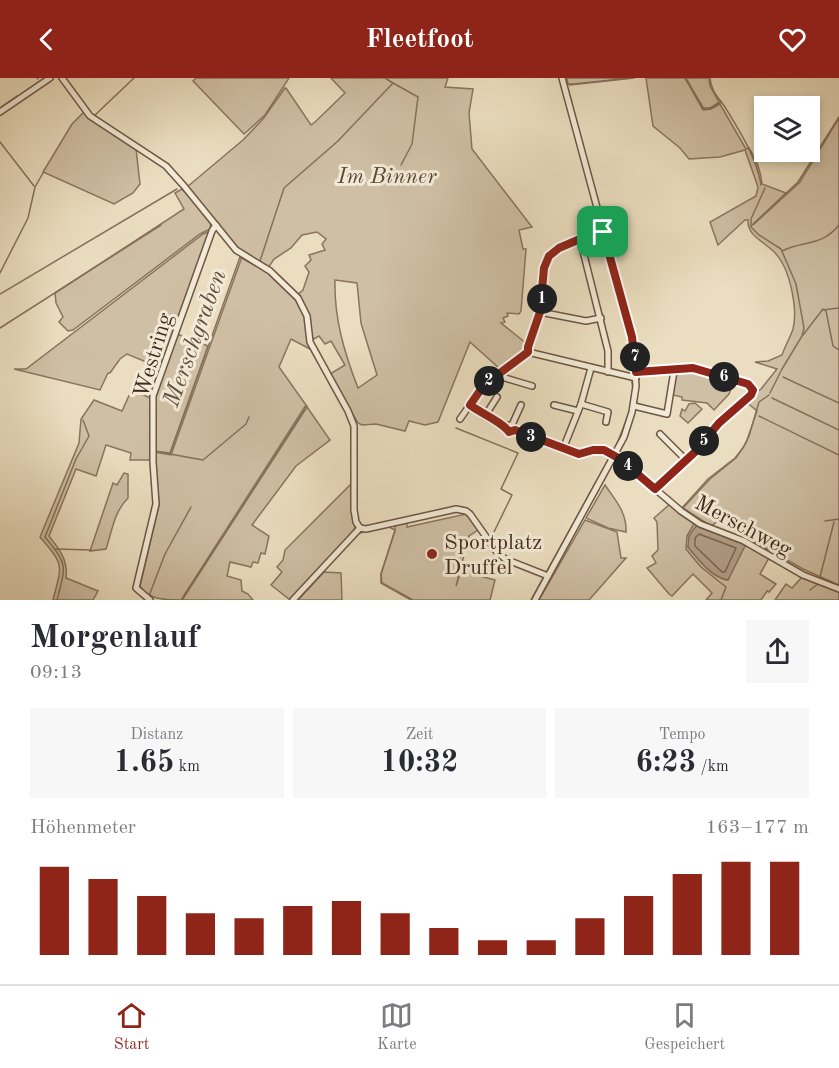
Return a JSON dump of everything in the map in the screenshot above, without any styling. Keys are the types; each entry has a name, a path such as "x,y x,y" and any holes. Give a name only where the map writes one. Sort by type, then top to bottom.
{"street":[{"path":"0,112 50,78"},
{"path":"62,78 90,116 165,166 236,250 270,271 298,298 307,316 310,342 354,426 354,510 356,522 360,528 366,529 456,510 466,511 496,551 505,559 548,576"},
{"path":"535,600 624,437 634,406 636,375 632,337 562,78"},
{"name":"Westring","path":"150,600 136,588 156,504 152,402 216,225"},
{"path":"528,352 540,312 544,268 547,260 554,251 603,232"},
{"path":"580,239 608,351 608,372"},
{"path":"540,312 586,321 601,318"},
{"path":"460,419 484,385 528,352 608,372 636,375 693,368 748,384 753,390 751,395 719,423 695,452 655,489"},
{"path":"563,449 581,404 591,368"},
{"path":"634,406 667,414 674,371"},
{"path":"495,375 532,386"},
{"path":"484,416 497,397"},
{"path":"581,404 608,412 606,422"},
{"path":"470,405 484,416 563,449 579,454 601,450 614,455"},
{"path":"511,427 521,405"},
{"path":"554,405 578,411"},
{"path":"660,434 686,459"},
{"name":"Merschweg","path":"614,455 681,512 700,524 744,541 803,575 839,588"},
{"path":"293,600 360,528"}],"green space":[{"path":"196,78 289,78 265,115 244,134 193,81"},
{"name":"Im Binner","path":"331,78 448,78 445,87 473,89 469,113 472,149 532,227 519,230 523,249 526,249 521,311 519,314 507,313 508,316 503,318 505,322 501,323 527,344 524,352 500,369 470,342 438,422 425,425 409,421 405,431 376,424 358,423 330,374 345,365 331,341 325,344 319,336 312,340 308,316 297,295 303,290 309,272 305,266 311,260 309,255 325,250 322,244 326,239 317,232 302,235 291,248 274,259 266,271 291,293 303,308 312,350 291,339 279,367 306,405 181,600 153,597 140,586 159,505 155,452 171,455 243,254 187,187 243,140 263,119 285,88 311,125 345,93","holes":["335,280 357,283 361,323 377,375 358,388 341,335 336,308"]},
{"path":"567,78 630,78 568,84"},
{"path":"646,78 685,78 703,110 720,104 746,149 749,148 754,157 762,184 786,193 753,225 800,182 812,162 820,162 820,149 839,118 839,585 803,569 742,535 747,522 728,514 711,526 683,508 710,479 736,458 746,443 757,411 745,401 761,389 777,369 755,362 768,361 782,355 793,329 794,300 789,279 781,261 754,235 748,220 745,220 718,245 710,222 756,196 758,187 745,150 720,157 689,159 680,148 653,126"},
{"path":"686,78 709,78 710,86 719,102 710,108 703,108"},
{"path":"84,112 136,149 140,184 133,193 114,204 43,172 72,124"},
{"path":"182,189 211,221 210,229 200,234 73,330 68,331 59,322 63,317 56,303 55,293 184,209 175,193"},
{"path":"210,231 161,368 127,354 108,373 100,390 14,369 26,369 203,234"},
{"path":"177,334 208,346 170,453 155,451 155,400"},
{"path":"695,371 734,381 729,394 714,410 707,403 682,400 682,397 673,395 675,374"},
{"path":"132,389 150,398 151,460 130,460 131,453 106,445 96,476 76,469 49,536 64,560 66,578 98,591 93,600 53,600 59,566 54,554 40,537 79,443 81,419 94,400 122,411"},
{"path":"695,403 702,409 688,423 680,416 682,409 685,411 689,404"},
{"path":"307,407 330,440 296,466 252,525 269,536 265,554 261,553 258,563 253,562 251,567 230,562 227,576 241,580 242,591 253,600 182,600"},
{"path":"124,473 128,474 128,498 116,516 106,549 90,551 113,483 117,485"},
{"path":"351,484 354,531 291,600 289,599 271,585 282,572 277,567 283,560 285,550"},
{"path":"605,485 625,518 626,532 608,528 586,518"},
{"path":"670,504 678,511 745,542 769,558 760,574 776,584 761,600 706,600 712,593 693,574 672,596 647,568 656,563 652,556 658,550 657,522 654,518","holes":["699,526 716,535 742,543 728,580 711,572 688,547"]},
{"path":"466,514 478,530 469,536 456,586 461,571 495,580 490,600 413,600 382,583 381,574 395,525 407,523 407,527"},
{"path":"585,520 617,532 621,558 626,558 589,600 539,600"},
{"path":"324,572 341,573 342,600 298,600"},
{"path":"803,576 839,591 839,600 775,600 786,584 792,588"}],"water":[{"path":"696,526 745,546 728,580 711,572 688,547 689,536"}],"waterway":[{"path":"21,94 45,78"},
{"path":"94,116 134,78"},
{"name":"Merschgraben","path":"260,261 284,188 338,141 393,83 385,78"},
{"path":"559,78 574,131"},
{"path":"569,85 634,78"},
{"path":"685,78 704,109 710,109 721,102"},
{"path":"710,78 713,90 747,144 761,185"},
{"path":"393,83 418,97 412,144 401,165"},
{"path":"0,108 17,96"},
{"path":"752,225 798,182 839,117"},
{"path":"123,135 162,160"},
{"path":"0,142 34,186"},
{"path":"0,273 28,218 35,187 43,173"},
{"path":"765,188 751,219 751,227 781,249 796,284 804,328 802,336 770,393"},
{"path":"0,294 177,189"},
{"path":"0,328 161,225"},
{"path":"782,251 826,237 839,225"},
{"name":"Merschgraben","path":"156,452 170,454 240,257 256,266"},
{"path":"822,310 839,308"},
{"path":"803,335 823,309 826,311 833,346 839,350"},
{"path":"783,377 839,403"},
{"path":"632,382 633,389"},
{"path":"682,508 708,479 735,458 743,448 759,402 769,395"},
{"path":"772,398 839,430"},
{"path":"182,600 307,406"},
{"path":"615,449 629,413"},
{"path":"759,416 839,455"},
{"path":"170,454 203,460 246,424 249,417"},
{"path":"57,600 63,566 58,554 45,537 76,459 89,436 83,420"},
{"path":"456,428 518,453 501,489 512,495 491,538"},
{"path":"547,571 597,480"},
{"path":"149,596 165,554 191,507"},
{"path":"678,513 694,524 687,536 686,549 701,567 726,587 721,600"},
{"path":"825,521 839,519"},
{"path":"820,577 834,522"},
{"path":"389,527 395,530 381,574 381,583 411,600"},
{"path":"357,534 367,531"},
{"path":"56,549 91,550"},
{"name":"Merschgraben","path":"139,587 145,563"},
{"path":"531,600 543,578"},
{"path":"810,590 818,584"},
{"path":"541,594 546,586"}],"place":[{"name":"Sportplatz Druffel","path":"432,554"}],"route":[{"path":"603,232 632,337 636,372 693,368 748,384 753,390 751,395 719,423 695,452 655,489 620,459 604,450 579,454 515,430 509,432 506,426 484,416 470,405 484,385 528,352 540,312 544,268 551,253 580,239 603,232"}]}
